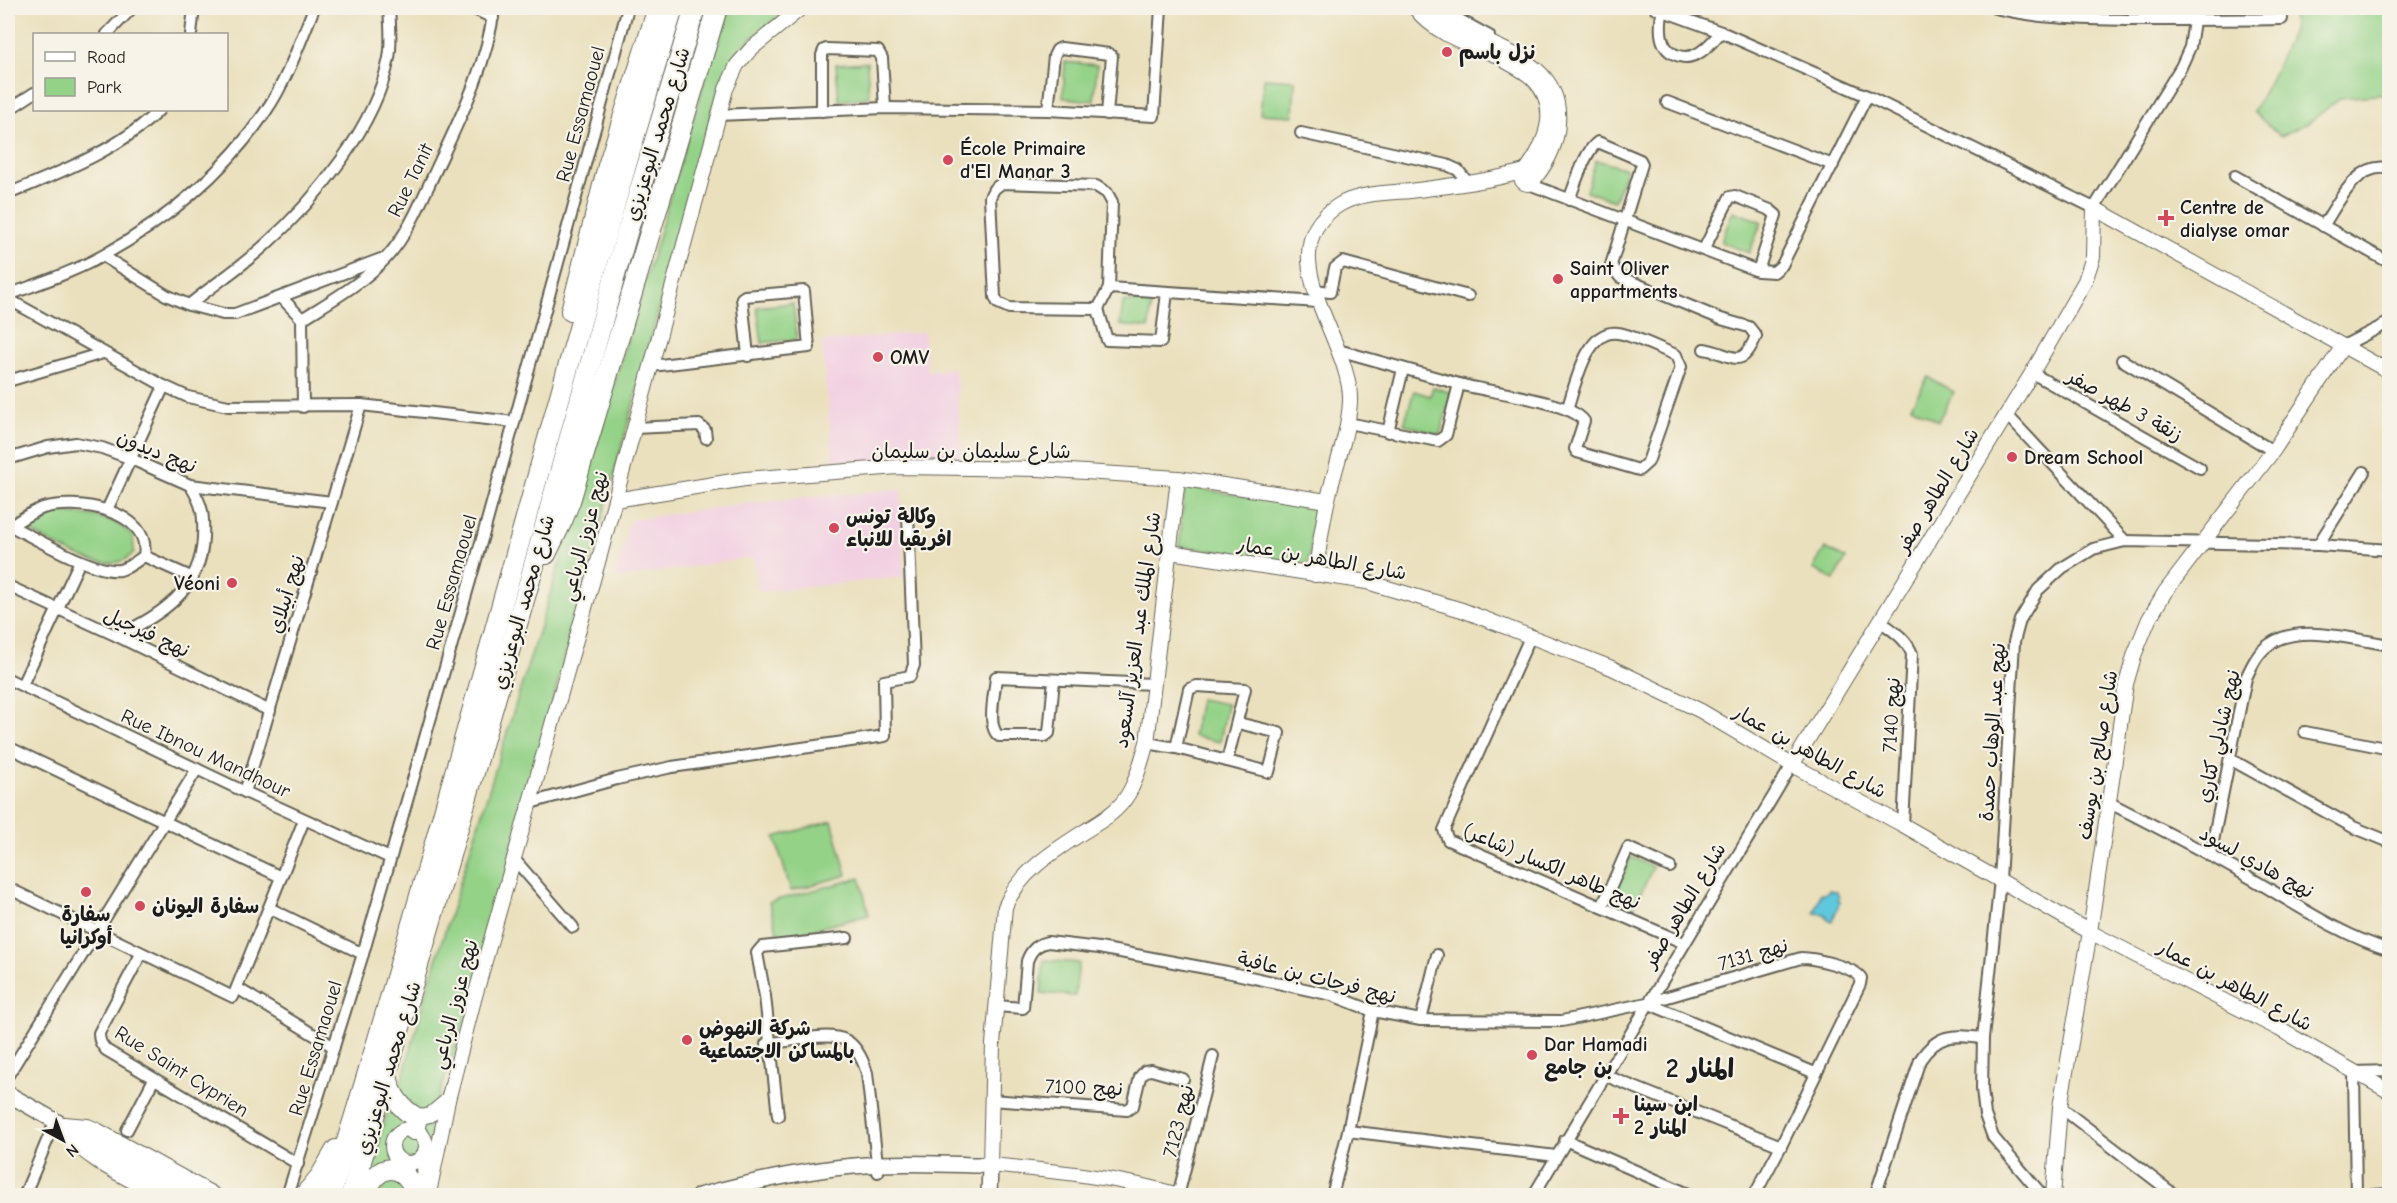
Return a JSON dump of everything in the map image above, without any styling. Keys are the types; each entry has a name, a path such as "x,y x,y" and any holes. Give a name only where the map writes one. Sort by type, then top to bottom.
{"highway":[{"path":"569,365 569,320 608,166 658,8"},
{"name":"شارع محمد البوعزيزي","path":"330,1196 430,862 569,365 674,8"},
{"name":"شارع محمد البوعزيزي","path":"351,1196 531,576 626,236 695,8"},
{"path":"531,576 554,540 570,501 717,8"},
{"path":"387,1075 394,1097 404,1109 420,1137"},
{"path":"304,1196 320,1177 353,1122"},
{"path":"59,1124 89,1151 166,1196"},
{"path":"59,1124 96,1133 210,1196"},
{"path":"361,1196 377,1176 384,1171 401,1166 412,1182 413,1196"}],"main road":[{"path":"8,1094 187,1196"},
{"path":"420,1137 427,1196"},
{"path":"699,1196 771,1178 940,1164 990,1165"},
{"name":"شارع الملك عبد العزيز آلسعود","path":"988,1196 990,1165"},
{"path":"731,1196 878,1168"}],"street":[{"path":"108,33 132,8"},
{"path":"191,33 194,8"},
{"path":"8,297 103,256 171,212 199,189 225,163 267,110 283,81 314,8"},
{"path":"189,305 264,247 293,217 343,157 376,102 390,55 389,8"},
{"path":"472,8 494,13"},
{"name":"Rue Essamaouel","path":"287,1196 363,954 514,422 628,8"},
{"name":"نهج عزوز الرباعي","path":"427,1196 475,996 615,500 726,89 737,65 751,50 801,8"},
{"path":"718,115 885,108 1048,110 1154,116 1161,8"},
{"path":"1415,8 1437,29 1495,55"},
{"path":"1428,8 1435,19 1445,27 1531,77 1541,90 1547,106 1545,136 1528,177"},
{"path":"1428,8 1445,20 1533,66"},
{"path":"1443,8 1456,18 1518,51 1551,85 1559,110 1558,130 1552,150 1528,177"},
{"path":"1721,32 1695,55 1683,58 1670,52 1663,42 1660,31 1660,8 1721,32 1867,96 2094,208 2390,372"},
{"path":"1995,8 2060,19 2194,21 2282,19"},
{"name":"Rue Tanit","path":"302,319 359,282 388,256 416,212 481,72 494,13"},
{"path":"2094,208 2181,67 2190,46 2194,21"},
{"path":"1048,110 1054,56 1061,48 1112,56 1107,114"},
{"path":"822,111 822,55 827,49 879,51 882,58 885,108"},
{"path":"8,110 33,94"},
{"path":"1315,575 1327,501 1348,423 1350,399 1346,374 1317,296 1310,266 1310,248 1316,231 1333,209 1358,197 1528,177 1569,200 1758,271 1774,272 1782,265 1867,96"},
{"path":"1667,102 1833,165"},
{"path":"8,194 100,153 139,128 158,111"},
{"path":"1301,133 1448,165 1462,174 1468,183"},
{"path":"1569,200 1594,144 1598,142 1640,160 1642,164 1611,265 1620,277 1720,319 1749,327 1755,336 1748,354 1738,359 1704,349"},
{"path":"2323,226 2361,174 2374,168 2390,169"},
{"path":"2235,176 2390,263"},
{"path":"1098,309 1009,308 998,303 995,297 990,197 994,189 1002,183 1096,186 1101,188 1112,202 1109,288 1098,309 1107,340 1157,343 1163,339 1167,292"},
{"path":"1704,249 1726,201 1735,196 1744,199 1776,215 1758,271"},
{"name":"شارع الطاهر صفر","path":"1533,1196 1683,943 2032,373 2085,281 2093,257 2094,208"},
{"path":"103,256 166,295 189,305 223,314 235,314 282,298 316,282 388,256"},
{"path":"1109,288 1317,296 1330,292 1335,268 1343,262 1468,296"},
{"path":"652,366 748,356 809,347 804,291 741,298 748,356"},
{"path":"8,297 103,353 188,397 228,406 361,405 514,422"},
{"path":"282,298 302,319 303,406"},
{"path":"2343,346 2390,322"},
{"path":"1338,351 1459,384 1533,399 1579,414 1584,421 1575,449 1577,452 1639,470 1648,462 1681,366 1679,358 1618,333 1605,334 1589,348 1567,410"},
{"name":"شارع صالح بن يوسف","path":"2053,1196 2060,1107 2090,932 2126,684 2135,653 2149,619 2165,592 2273,451 2343,346"},
{"path":"8,381 103,353"},
{"path":"2122,360 2273,451"},
{"path":"1388,432 1403,369"},
{"name":"زنقة 3 طهر صفر","path":"2032,373 2200,468"},
{"path":"1348,423 1433,441 1443,440 1459,384"},
{"path":"107,510 164,386"},
{"name":"نهج أبيلاي","path":"245,792 361,405"},
{"path":"2006,414 2125,541"},
{"path":"634,428 699,425 705,430 706,438"},
{"name":"نهج ديدون","path":"8,459 48,447 76,443 102,448 190,485 332,502"},
{"name":"شارع سليمان بن سليمان","path":"615,500 745,479 898,467 1039,469 1178,478 1327,501"},
{"path":"2318,545 2364,472"},
{"name":"شارع الملك عبد العزيز آلسعود","path":"990,1165 996,1006 1005,907 1014,887 1046,858 1106,818 1122,803 1134,784 1147,743 1178,478"},
{"path":"117,636 156,616 178,597 193,578 202,555 203,525 201,502 190,485"},
{"path":"63,506 107,510 134,524 141,532 146,547 144,556 133,564 120,570 109,569 81,561 9,525 45,507 63,506"},
{"path":"530,803 617,779 672,767 885,736 884,681 910,676 914,665 908,515"},
{"name":"نهج عبد الوهاب حمدة","path":"2043,1196 1993,1137 1985,1115 1983,1098 1983,1038 2000,880 2014,642 2020,620 2038,590 2062,568 2093,549 2125,541 2318,545 2390,550"},
{"name":"شارع الطاهر بن عمار","path":"1170,552 1367,582 1405,592 1531,635 1612,668 1701,711 1792,765 1903,825 2090,932 2279,1029 2390,1092"},
{"path":"144,556 193,578"},
{"path":"22,685 81,561"},
{"name":"نهج فيرجيل","path":"8,586 117,636 270,711"},
{"name":"نهج 7140","path":"1880,621 1909,645 1912,654 1903,825"},
{"name":"نهج شادلي كتاري","path":"2210,856 2246,678 2255,659 2270,644 2283,637 2304,633 2390,645"},
{"name":"نهج طاهر الكسار (شاعر)","path":"1531,635 1444,830 1444,836 1448,840 1683,943"},
{"path":"1054,680 1049,734 1045,736 999,736 995,734 992,726 996,677 1154,684"},
{"name":"Rue Ibnou Mandhour","path":"8,679 304,820 390,858"},
{"path":"1176,748 1187,693 1192,687 1245,689 1227,761"},
{"path":"1147,743 1176,748 1269,772 1280,734 1238,723"},
{"path":"2305,732 2390,749"},
{"path":"8,747 281,877"},
{"path":"2230,759 2353,827 2390,842"},
{"path":"8,1076 197,769"},
{"name":"نهج هادي لسود","path":"2108,802 2324,919 2372,944 2390,950"},
{"path":"235,992 304,820"},
{"path":"1602,907 1628,848 1670,867"},
{"path":"514,860 573,927"},
{"path":"8,888 141,954 235,992 334,1047"},
{"path":"269,908 363,954"},
{"path":"778,1116 759,949 847,938"},
{"name":"نهج فرحات بن عافية","path":"996,1006 1023,1008 1029,954 1041,943 1055,942 1099,948 1316,991 1373,1011 1421,1020 1562,1021 1647,1003"},
{"name":"Rue Saint Cyprien","path":"141,954 99,1033 99,1040 106,1050 298,1164 301,1173 307,1179 312,1181 320,1177"},
{"path":"1421,1020 1437,955"},
{"name":"نهج 7131","path":"1647,1003 1801,958 1817,960 1854,972 1861,978 1860,984 1815,1073"},
{"path":"1647,1003 1815,1073 1781,1146 1754,1196"},
{"path":"1332,1196 1373,1011"},
{"path":"768,1044 829,1035 843,1038 856,1048 867,1073 878,1168"},
{"path":"1875,1196 1920,1060 1930,1046 1942,1039 1959,1036 1983,1038"},
{"name":"نهج 7123","path":"1179,1195 1213,1056"},
{"name":"نهج 7100","path":"991,1100 1127,1110 1133,1106 1140,1077 1145,1071 1151,1070 1183,1079"},
{"path":"2390,1071 2354,1072 2356,1195 2390,1194"},
{"path":"1604,1076 1781,1146"},
{"path":"127,1130 154,1079"},
{"name":"نهج عزوز الرباعي","path":"420,1137 430,1115 447,1105"},
{"name":"نهج عزوز الرباعي","path":"420,1137 447,1105"},
{"path":"2060,1107 2176,1196"},
{"path":"24,1196 59,1124"},
{"path":"1348,1131 1556,1156"},
{"path":"401,1132 420,1137 412,1163 401,1166 393,1152 393,1143 401,1132"},
{"path":"1565,1140 1694,1196"},
{"path":"990,1165 1081,1175 1179,1195"}],"shaded area":[{"path":"924,332 927,371 955,368 963,459 833,461 822,342"},
{"path":"901,489 904,577 759,592 754,557 615,579 630,520 748,503"}],"green space":[{"path":"730,8 791,8 753,37 733,57 718,90 472,1001 436,1104 430,1110 417,1113 399,1090 436,960 588,472 703,86"},
{"path":"2294,8 2389,8 2389,94 2340,98 2311,121 2281,136 2253,112 2288,41 2293,27"},
{"path":"867,62 869,97 839,101 836,64"},
{"path":"1065,62 1097,65 1094,101 1063,98"},
{"path":"1264,78 1295,80 1293,116 1260,114"},
{"path":"1596,160 1627,169 1614,201 1586,191"},
{"path":"1733,211 1762,222 1749,253 1721,242"},
{"path":"1123,302 1151,302 1149,328 1120,325"},
{"path":"793,303 797,339 762,343 757,307"},
{"path":"1928,377 1954,392 1938,421 1911,406"},
{"path":"1433,387 1452,393 1440,435 1404,424 1414,391 1430,396"},
{"path":"1185,487 1317,507 1308,564 1179,546"},
{"path":"53,513 85,514 116,523 133,536 134,552 123,560 110,563 95,561 63,549 22,527 31,520"},
{"path":"1825,548 1846,559 1834,580 1813,569"},
{"path":"1200,699 1227,704 1220,742 1193,736"},
{"path":"832,821 847,875 791,891 775,837"},
{"path":"1631,857 1653,867 1631,914 1610,904"},
{"path":"860,878 869,915 779,938 769,902"},
{"path":"1044,960 1079,963 1075,996 1041,993"},
{"path":"391,1099 425,1126 441,1117 424,1195 366,1196 369,1173"}],"water":[{"path":"1829,890 1837,891 1840,902 1832,921 1825,914 1814,913 1821,893 1824,894"}],"place":[{"name":"نزل باسم","path":"1447,52"},
{"name":"École Primaire d'El Manar 3","path":"948,160"},
{"name":"Centre de dialyse omar","path":"2166,218"},
{"name":"Saint Oliver appartments","path":"1558,279"},
{"name":"OMV","path":"878,357"},
{"name":"Dream School","path":"2012,457"},
{"name":"وكالة تونس افريقيا للانباء","path":"834,528"},
{"name":"Véoni","path":"232,583"},
{"name":"سفارة أوكرانيا","path":"86,892"},
{"name":"سفارة اليونان","path":"140,906"},
{"name":"شركة النهوض بالمساكن الاجتماعية","path":"687,1040"},
{"name":"Dar Hamadi بن جامع","path":"1532,1055"},
{"name":"ابن سينا المنار 2","path":"1621,1116"}],"district":[{"name":"المنار 2","path":"1700,1068"}]}
